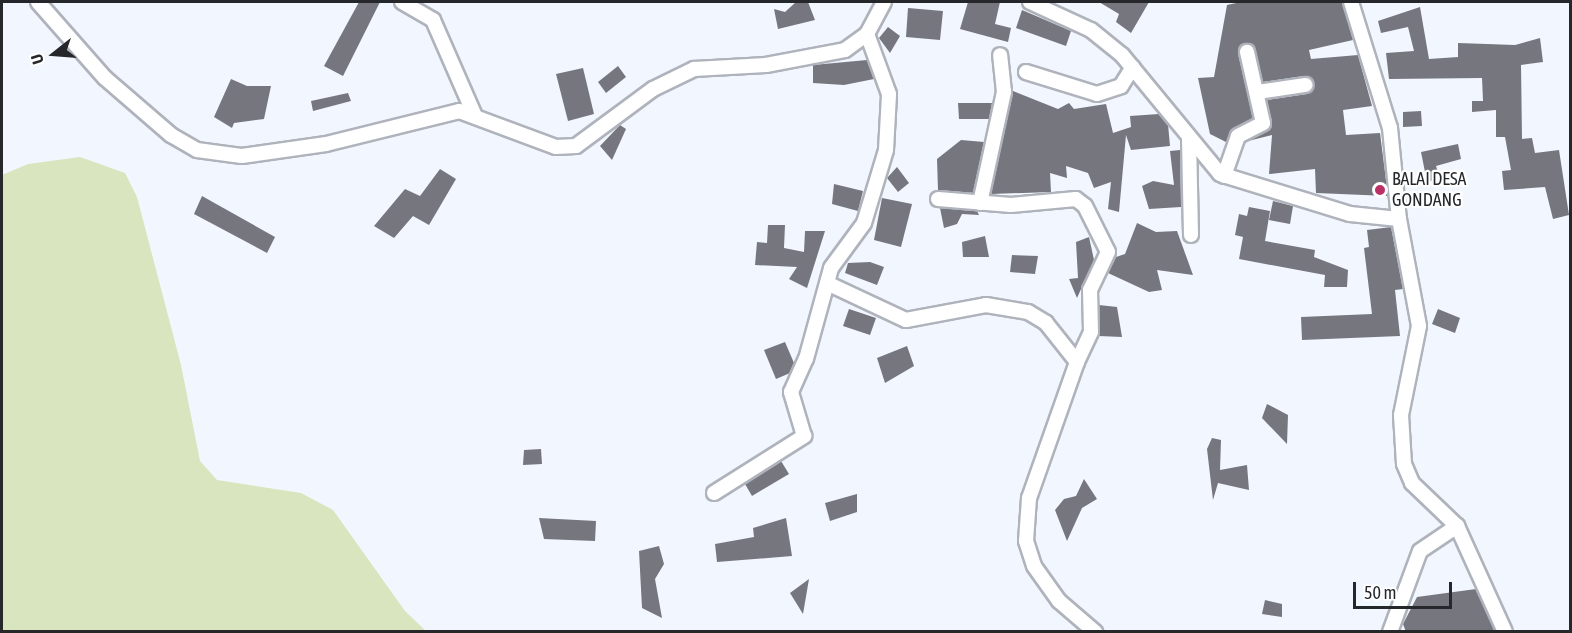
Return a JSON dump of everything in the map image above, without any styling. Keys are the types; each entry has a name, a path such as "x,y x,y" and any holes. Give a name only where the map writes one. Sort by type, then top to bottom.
{"street":[{"path":"38,2 134,106 206,153 264,155 451,112 474,114 568,148 594,135 652,89 694,69 766,65 845,50 867,34 884,2"},
{"path":"402,2 433,20 474,114"},
{"path":"1030,2 1091,30 1133,67 1189,139 1224,176 1350,214 1399,219"},
{"path":"1351,2 1390,128 1399,219 1419,317 1401,415 1404,464 1412,483 1457,526 1505,632"},
{"path":"714,494 803,439 790,392 829,284 831,268 864,223 886,150 889,94 867,34"},
{"path":"1224,176 1238,136 1262,125 1258,92 1247,52"},
{"path":"980,203 1004,93 1000,55"},
{"path":"1026,72 1097,94 1121,86 1133,67"},
{"path":"1258,92 1305,85"},
{"path":"1189,139 1191,235"},
{"path":"938,198 980,203 1076,199 1093,218 1108,252 1090,290 1091,332 1077,362 1029,498 1026,541 1034,566 1059,602 1095,632"},
{"path":"829,284 906,320 986,305 1028,312 1046,323 1077,362"},
{"path":"1390,632 1420,551 1457,526"}],"green space":[{"path":"80,157 125,173 137,197 181,365 200,461 217,480 301,493 333,510 405,611 426,631 2,631 2,175 28,164"}],"building":[{"path":"359,2 380,2 343,76 324,66"},
{"path":"796,2 808,2 815,20 778,29 774,9 785,12"},
{"path":"968,2 1000,2 995,24 1011,28 1008,42 960,29"},
{"path":"1099,2 1149,2 1131,33 1116,22 1119,14"},
{"path":"1241,2 1342,2 1353,40 1309,50 1311,59 1358,55 1372,106 1343,110 1346,135 1380,133 1388,196 1316,193 1315,169 1269,174 1272,135 1248,141 1272,125 1267,100 1307,94 1314,83 1304,76 1263,82 1250,44 1241,45 1238,53 1253,118 1233,129 1226,142 1210,134 1198,78 1214,77 1227,5"},
{"path":"1420,7 1429,59 1458,57 1458,43 1515,45 1540,38 1543,62 1521,65 1522,139 1532,138 1535,153 1559,150 1569,215 1553,219 1545,187 1504,190 1502,171 1511,170 1505,137 1496,137 1496,110 1472,112 1472,101 1483,101 1482,78 1389,79 1386,53 1414,51 1408,27 1381,33 1378,21"},
{"path":"908,8 943,11 940,40 906,37"},
{"path":"1022,10 1071,31 1066,46 1016,28"},
{"path":"888,27 900,36 890,53 879,38"},
{"path":"867,60 874,79 844,85 813,83 813,65"},
{"path":"618,66 626,77 606,93 598,82"},
{"path":"583,68 594,114 568,121 556,74"},
{"path":"231,79 247,86 271,86 264,119 234,123 232,128 214,117"},
{"path":"1013,91 1058,109 1069,103 1074,109 1106,104 1113,133 1131,127 1130,116 1159,114 1168,124 1170,146 1131,150 1126,135 1119,212 1108,209 1111,182 1094,188 1088,173 1066,166 1067,178 1050,173 1051,192 991,194"},
{"path":"348,93 351,101 313,111 311,101"},
{"path":"958,103 992,103 989,119 959,119"},
{"path":"1421,111 1422,126 1403,127 1403,112"},
{"path":"620,125 626,129 612,160 600,146"},
{"path":"961,140 984,142 973,193 938,190 937,159"},
{"path":"1458,144 1461,159 1436,166 1440,179 1427,182 1421,152"},
{"path":"1180,150 1181,207 1149,209 1142,186 1153,181 1174,185 1170,151"},
{"path":"897,167 909,183 898,192 887,178"},
{"path":"440,169 456,179 429,225 413,216 394,238 374,226 405,189 420,196"},
{"path":"834,184 863,191 858,211 832,204"},
{"path":"202,196 275,237 267,253 194,214"},
{"path":"882,198 912,204 901,247 874,240"},
{"path":"1273,201 1293,206 1290,224 1269,220"},
{"path":"1249,207 1270,211 1265,241 1315,250 1314,257 1348,270 1347,287 1324,287 1325,275 1239,259 1243,237 1235,235 1239,214 1247,216"},
{"path":"940,208 977,211 979,215 962,214 957,224 944,228"},
{"path":"1137,223 1156,232 1177,231 1193,275 1157,270 1162,290 1149,292 1108,273 1116,257 1125,254"},
{"path":"768,225 785,225 784,248 804,252 805,231 825,231 807,288 789,279 797,267 755,265 757,242 767,243"},
{"path":"1391,227 1403,289 1395,290 1400,336 1302,340 1301,317 1372,314 1364,248 1369,247 1367,230"},
{"path":"985,236 989,257 963,257 962,242"},
{"path":"1089,237 1094,260 1077,298 1069,279 1078,278 1076,242"},
{"path":"1012,255 1038,256 1035,274 1010,272"},
{"path":"870,262 884,267 877,285 845,273 848,263"},
{"path":"1099,305 1117,307 1122,337 1099,336"},
{"path":"849,309 876,318 870,335 843,326"},
{"path":"1438,309 1460,318 1455,333 1432,324"},
{"path":"785,342 794,363 790,373 776,379 764,350"},
{"path":"907,346 914,366 885,383 877,358"},
{"path":"1267,404 1288,415 1287,444 1262,418"},
{"path":"1212,438 1221,440 1220,470 1247,465 1249,490 1218,483 1213,500 1207,449"},
{"path":"541,449 542,464 523,465 524,450"},
{"path":"781,461 789,474 752,496 745,484"},
{"path":"1084,479 1097,499 1082,508 1067,541 1055,510 1064,499 1076,496"},
{"path":"857,494 857,512 830,521 825,503"},
{"path":"539,518 596,521 595,541 544,539"},
{"path":"786,518 792,556 717,562 715,544 754,537 753,528"},
{"path":"659,546 664,564 655,579 662,618 642,608 639,551"},
{"path":"809,579 803,614 790,593"},
{"path":"1476,589 1495,632 1406,632 1403,624 1417,597"},
{"path":"1265,600 1282,604 1282,617 1262,614"}],"place":[{"name":"BALAI DESA GONDANG","path":"1380,190"}]}
